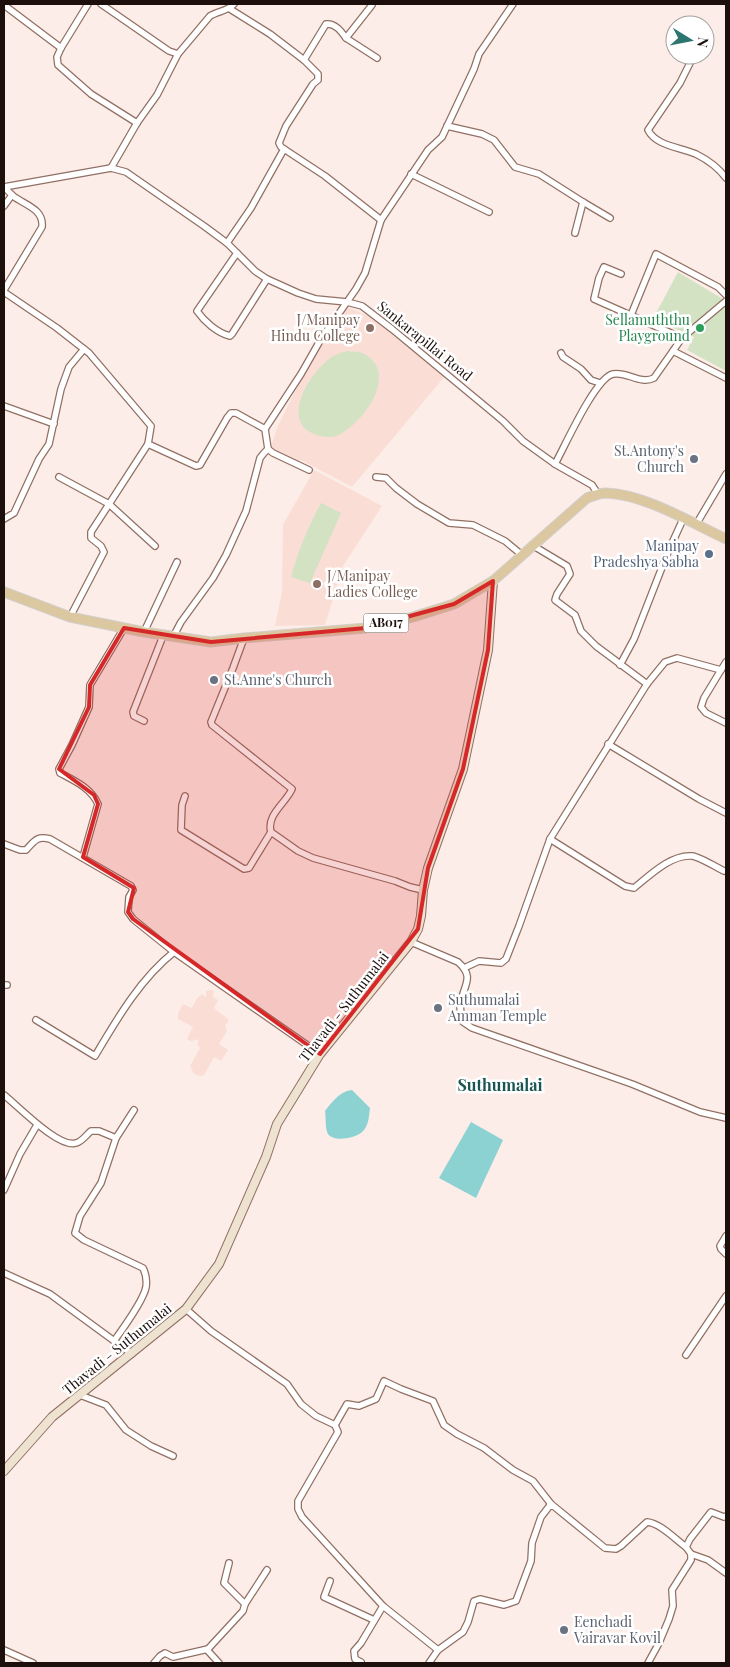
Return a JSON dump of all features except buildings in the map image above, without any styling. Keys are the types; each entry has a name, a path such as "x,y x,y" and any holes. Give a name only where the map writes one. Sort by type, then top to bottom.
{"main road":[{"path":"598,494 605,493 632,497 684,517 726,539"},
{"name":"AB017","path":"4,592 70,617 164,636 211,642 366,628 454,604 493,581 587,498 598,494"},
{"name":"Thavadi - Suthumalai","path":"4,1471 52,1417 186,1309 220,1264 266,1157 277,1124 320,1054 411,942 418,930 428,868 463,769 488,650 493,581"}],"street":[{"path":"88,4 61,48 57,57 58,64 92,94 137,124"},
{"path":"101,4 169,51 178,54"},
{"path":"268,449 265,429 321,340 356,289 365,273 381,220 410,174 428,150 442,137 474,69 479,54 513,4"},
{"path":"4,5 61,48"},
{"path":"346,38 372,5"},
{"path":"4,187 111,168 157,95 178,54 210,16 232,6 304,60 315,70 319,77 286,126 279,143 284,149 325,176 381,220"},
{"path":"304,60 326,24 329,23 335,26 346,38 377,58"},
{"path":"689,65 680,82 648,130 651,136 663,143 696,154 718,166 726,178"},
{"path":"447,126 482,134 494,140 515,168 539,174 610,218"},
{"path":"227,243 251,208 284,149"},
{"name":"Sankarapillai Road","path":"111,168 126,172 227,243 255,271 267,279 316,299 347,302 362,306 503,420 523,441 555,464 592,485 598,494"},
{"path":"410,174 489,212"},
{"path":"4,187 12,195 36,210 43,219 42,227 4,291 90,353 151,426 148,444 91,532 91,538 102,546 104,552 70,617"},
{"path":"4,206 12,195"},
{"path":"575,233 583,202"},
{"path":"237,254 197,311 212,327 230,336 267,279"},
{"path":"631,314 656,254 718,288 726,295"},
{"path":"621,274 604,268 599,278 594,298 682,338"},
{"path":"555,464 600,383 612,374 624,374 632,378 649,380 654,378 682,338 726,301"},
{"path":"4,519 14,513 39,459 50,444 61,389 69,367 84,349"},
{"path":"673,351 726,378"},
{"path":"561,353 563,357 591,380 600,383"},
{"path":"4,406 54,424"},
{"path":"148,444 196,466 200,465 220,428 231,413 236,413 265,429"},
{"path":"268,449 309,470"},
{"path":"173,637 181,622 213,578 226,555 246,511 260,458 268,449"},
{"path":"697,523 726,474"},
{"path":"59,477 109,504 155,546"},
{"path":"376,477 386,478 417,504 449,523 473,526 505,541 522,555"},
{"path":"620,665 634,639 668,552 684,517"},
{"path":"532,545 567,566 570,574 557,594 556,600 575,615 581,631 596,646 647,684"},
{"path":"144,632 177,562"},
{"path":"83,857 98,804 94,795 80,784 60,773 59,769 72,746 89,707 90,685 124,628"},
{"path":"144,721 134,716 133,712 164,636"},
{"path":"244,638 211,722 212,725 292,789 289,796 273,816 269,826 271,832 298,851 312,858 394,880 423,890"},
{"path":"464,968 479,961 501,963 506,959 520,926 550,840 608,744 647,684 665,662 677,658 721,670"},
{"path":"726,662 704,698 701,707 706,713 726,723"},
{"path":"608,744 699,799 726,813"},
{"path":"185,796 182,805 181,830 244,869 249,868 271,832"},
{"path":"4,844 20,850 26,850 34,841 41,837 50,839 131,886 133,890 129,897 128,912 133,919 174,952 320,1054"},
{"path":"550,840 624,886 634,888 661,866 676,859 692,856 726,870"},
{"path":"411,942 458,962 464,968 468,978 460,1003 461,1014 463,1022 472,1028 632,1084 700,1112 726,1118"},
{"path":"36,1020 95,1056 123,1008 161,962 174,952"},
{"path":"4,1095 37,1125 68,1144 77,1143 91,1131 98,1131 116,1138"},
{"path":"114,1341 146,1288 146,1274 143,1268 84,1240 75,1233 80,1216 101,1183 116,1138 134,1110"},
{"path":"4,1190 20,1154 37,1125"},
{"path":"726,1236 720,1246 726,1254"},
{"path":"4,1273 50,1294 132,1354"},
{"path":"686,1355 726,1296"},
{"path":"186,1309 211,1331 287,1384 302,1404 316,1416 335,1425 338,1432 298,1501 298,1510 302,1517 383,1606 438,1650"},
{"path":"335,1425 347,1404 359,1406 376,1399 384,1381 401,1390 433,1401 444,1425 484,1448 513,1470 533,1481 552,1504 605,1548 616,1549 621,1546 647,1522 661,1528 686,1547 691,1554 708,1560 726,1573"},
{"path":"80,1394 106,1405 126,1430 151,1446 173,1456"},
{"path":"430,1663 438,1650 463,1632 474,1601 480,1599 504,1605 516,1601 530,1561 532,1542 541,1517 552,1504"},
{"path":"686,1547 690,1538 711,1512 726,1516"},
{"path":"648,1663 669,1619 673,1606 672,1590 691,1560 691,1554"},
{"path":"229,1564 224,1583 245,1604"},
{"path":"154,1663 165,1653 173,1657 208,1649 243,1611 245,1604 267,1570"},
{"path":"330,1581 324,1596 374,1620"},
{"path":"361,1662 355,1659 354,1651 361,1643 383,1606"},
{"path":"208,1649 219,1663"},
{"path":"4,1650 34,1663"}],"highlighted area":[{"path":"493,581 488,650 463,769 428,868 418,929 320,1054 133,919 128,912 134,888 83,857 98,804 94,795 59,769 89,707 90,685 124,628 211,642 366,628 454,604"}],"shaded area":[{"path":"348,307 371,317 445,376 352,487 301,460 295,462 270,449 277,428 315,351 322,346"},
{"path":"314,470 382,506 343,566 325,625 275,626 282,592 283,525"},
{"path":"206,991 214,991 213,997 218,1000 214,1008 229,1020 225,1026 227,1031 219,1044 228,1050 221,1061 214,1057 204,1075 200,1076 194,1074 190,1066 200,1048 197,1044 199,1041 194,1039 193,1042 187,1039 193,1027 178,1019 178,1014 183,1004 192,1008 197,998 202,994 206,997"}],"green space":[{"name":"Sellamuththu Playground","path":"678,272 726,301 726,371 687,350 694,337 653,319"},
{"path":"347,351 360,352 372,360 378,369 377,391 365,412 343,433 338,436 329,437 313,433 303,426 299,416 299,404 311,379 319,368 335,355"},
{"path":"321,503 341,513 310,583 291,577 304,539"}],"water":[{"path":"352,1090 370,1108 367,1125 361,1133 352,1137 341,1139 331,1137 327,1132 325,1111 340,1095"},
{"path":"471,1122 503,1140 476,1198 439,1178"}],"place":[{"name":"J/Manipay Hindu College","path":"370,328"},
{"name":"Sellamuththu Playground","path":"700,328"},
{"name":"St.Antony's Church","path":"694,459"},
{"name":"Manipay Pradeshya Sabha","path":"709,554"},
{"name":"J/Manipay Ladies College","path":"317,584"},
{"name":"St.Anne's Church","path":"214,680"},
{"name":"Suthumalai Amman Temple","path":"438,1008"},
{"name":"Eenchadi Vairavar Kovil","path":"564,1630"}],"district":[{"name":"Suthumalai","path":"500,1085"}]}
